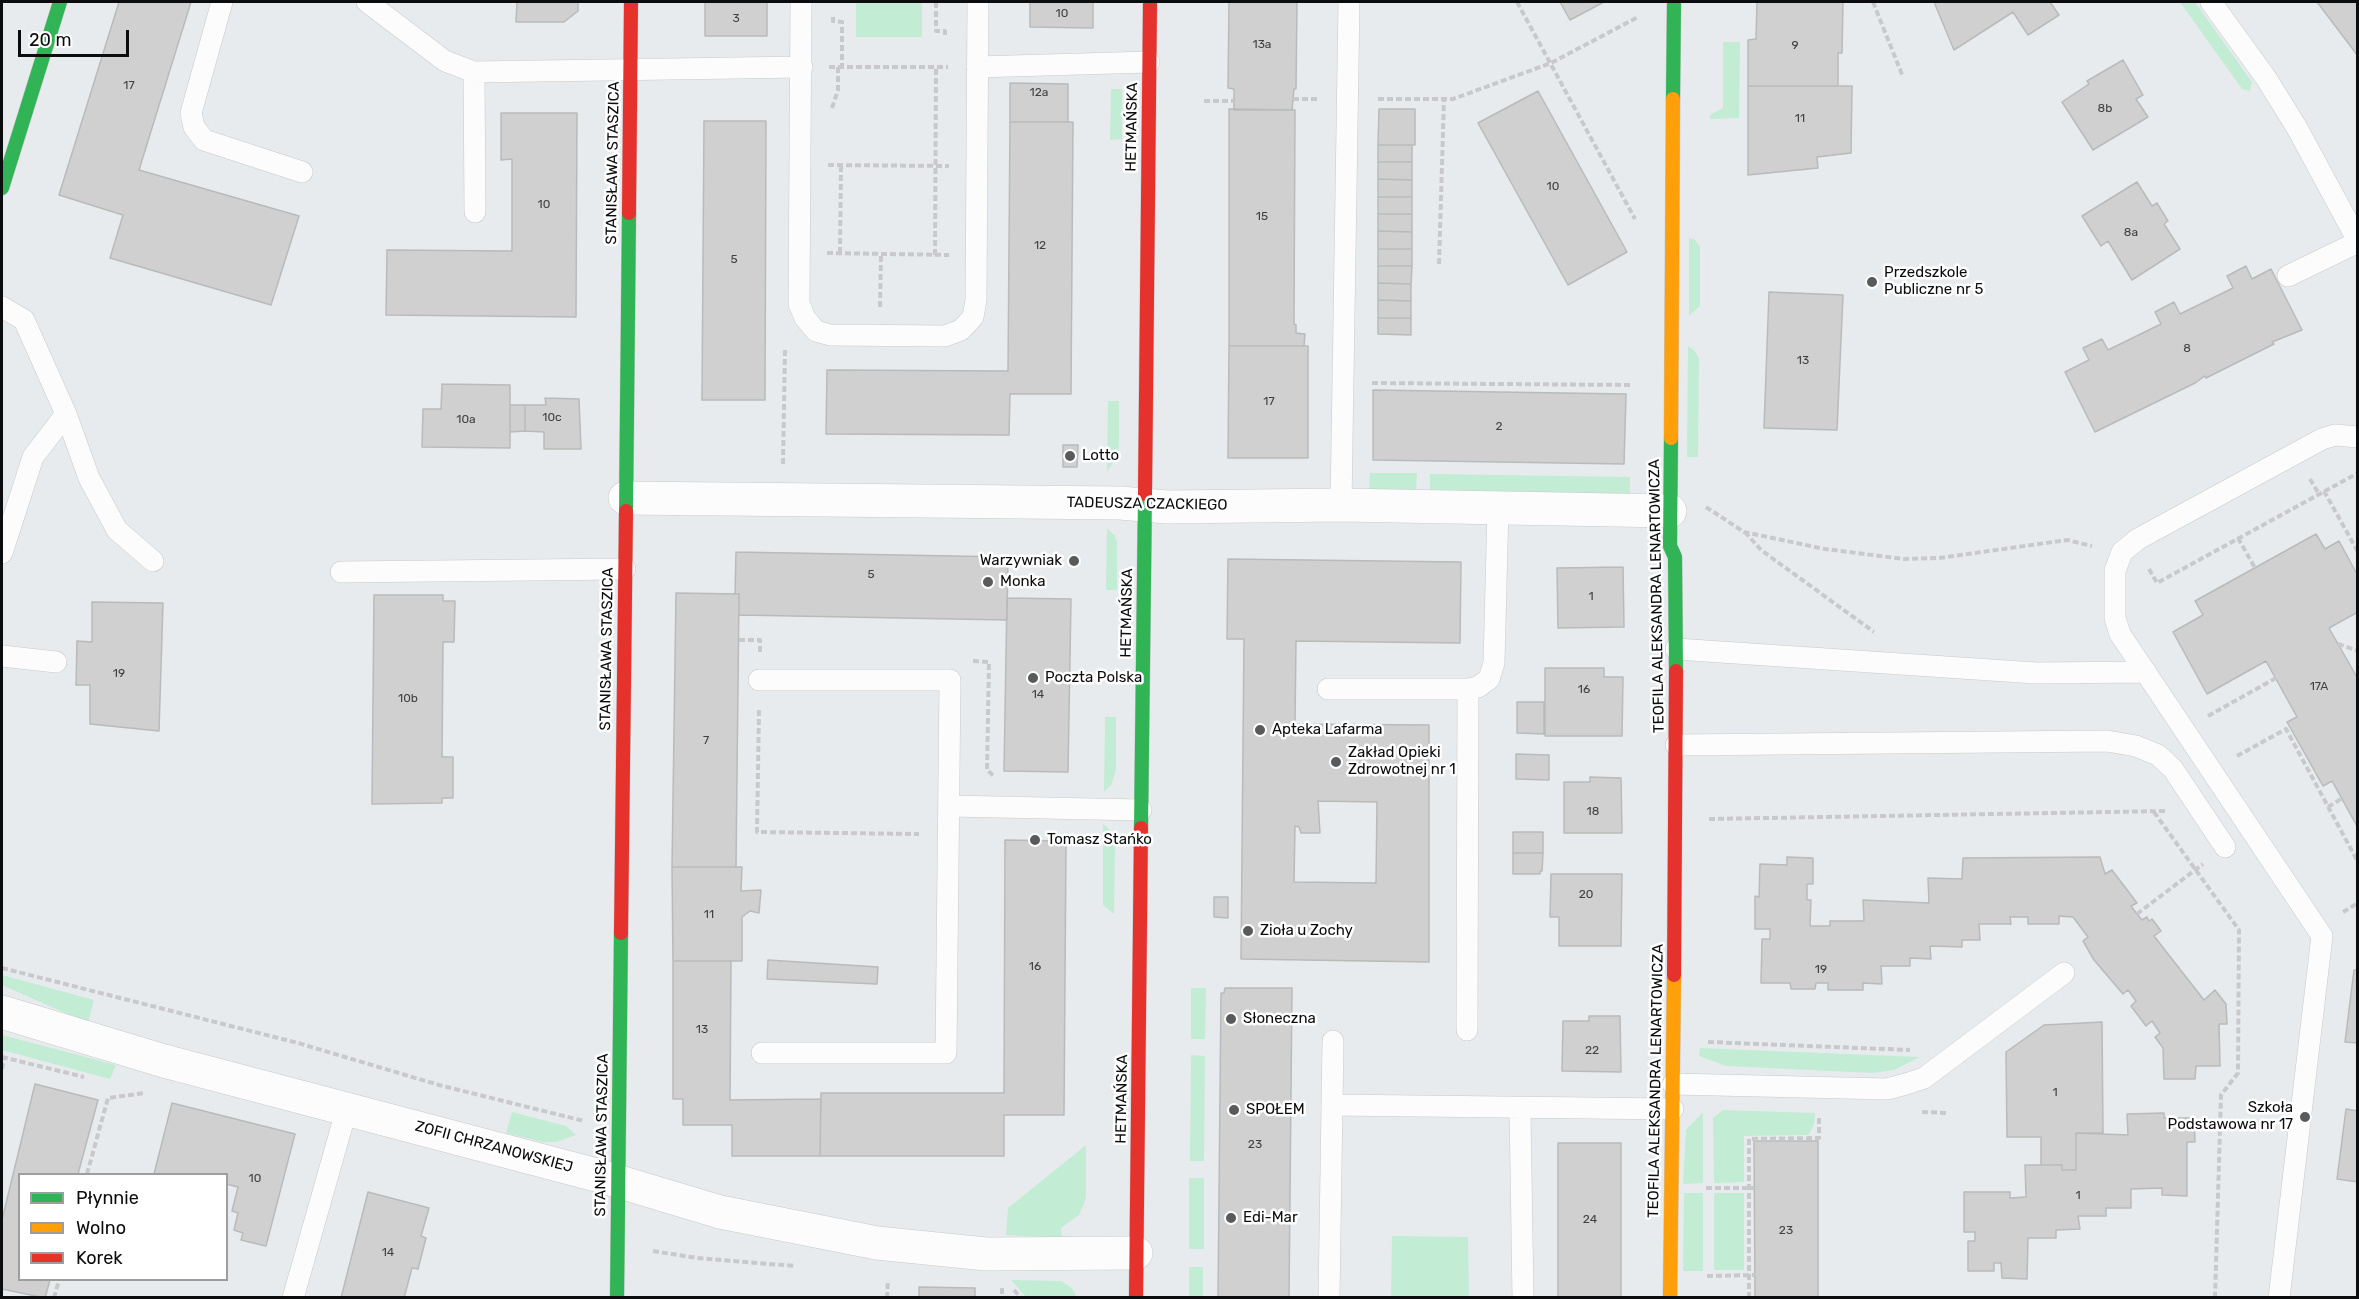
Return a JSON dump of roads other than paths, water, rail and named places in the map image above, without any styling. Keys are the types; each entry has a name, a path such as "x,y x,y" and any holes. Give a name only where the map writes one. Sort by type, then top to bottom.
{"street":[{"path":"2,188 60,2"},
{"name":"STANISŁAWA STASZICA","path":"617,1298 631,2"},
{"name":"HETMAŃSKA","path":"1136,1298 1150,2"},
{"name":"TEOFILA ALEKSANDRA LENARTOWICZA","path":"1670,1298 1676,650 1675,557 1670,546 1683,506 1674,2"},
{"name":"TADEUSZA CZACKIEGO","path":"625,498 1145,504 1167,507 1683,506"},
{"name":"ZOFII CHRZANOWSKIEJ","path":"2,1012 164,1061 617,1181 720,1212 877,1243 986,1254 1136,1253"}],"lane":[{"path":"222,2 191,113 194,127 204,140 302,172"},
{"path":"367,2 445,61 474,72 801,68"},
{"path":"801,2 799,304 804,318 816,331 830,335 880,336 945,336 961,330 973,317 976,300 978,2"},
{"path":"1341,505 1349,2"},
{"path":"2211,2 2266,78 2297,128 2358,241 2288,276"},
{"path":"977,67 1149,62"},
{"path":"474,72 475,212"},
{"path":"2,307 24,320 66,414 89,478 117,530 153,561"},
{"path":"2,553 33,457 66,414"},
{"path":"2279,1298 2322,936 2121,634 2115,618 2115,571 2128,547 2322,439 2335,435 2358,437"},
{"path":"1328,689 1468,689 1478,687 1489,679 1494,663 1498,508"},
{"path":"341,572 625,569"},
{"path":"1676,650 2036,673 2146,672"},
{"path":"2,656 56,662"},
{"path":"759,680 950,680 946,1053 762,1053"},
{"path":"1467,1030 1468,689"},
{"path":"1676,745 2107,741 2136,746 2158,754 2173,769 2225,847"},
{"path":"949,806 1141,810"},
{"path":"1673,1084 1887,1089 1924,1078 2064,973"},
{"path":"1329,1298 1333,1041"},
{"path":"1332,1105 1673,1109"},
{"path":"293,1298 347,1108"},
{"path":"1520,1108 1523,1298"}],"place":[{"name":"Przedszkole Publiczne nr 5","path":"1872,282"},
{"name":"Lotto","path":"1070,456"},
{"name":"Warzywniak","path":"1074,561"},
{"name":"Monka","path":"988,582"},
{"name":"Poczta Polska","path":"1033,678"},
{"name":"Apteka Lafarma","path":"1260,730"},
{"name":"Zakład Opieki Zdrowotnej nr 1","path":"1336,762"},
{"name":"Tomasz Stańko","path":"1035,840"},
{"name":"Zioła u Zochy","path":"1248,931"},
{"name":"Słoneczna","path":"1231,1019"},
{"name":"SPOŁEM","path":"1234,1110"},
{"name":"Szkoła Podstawowa nr 17","path":"2305,1117"},
{"name":"Edi-Mar","path":"1231,1218"}]}
